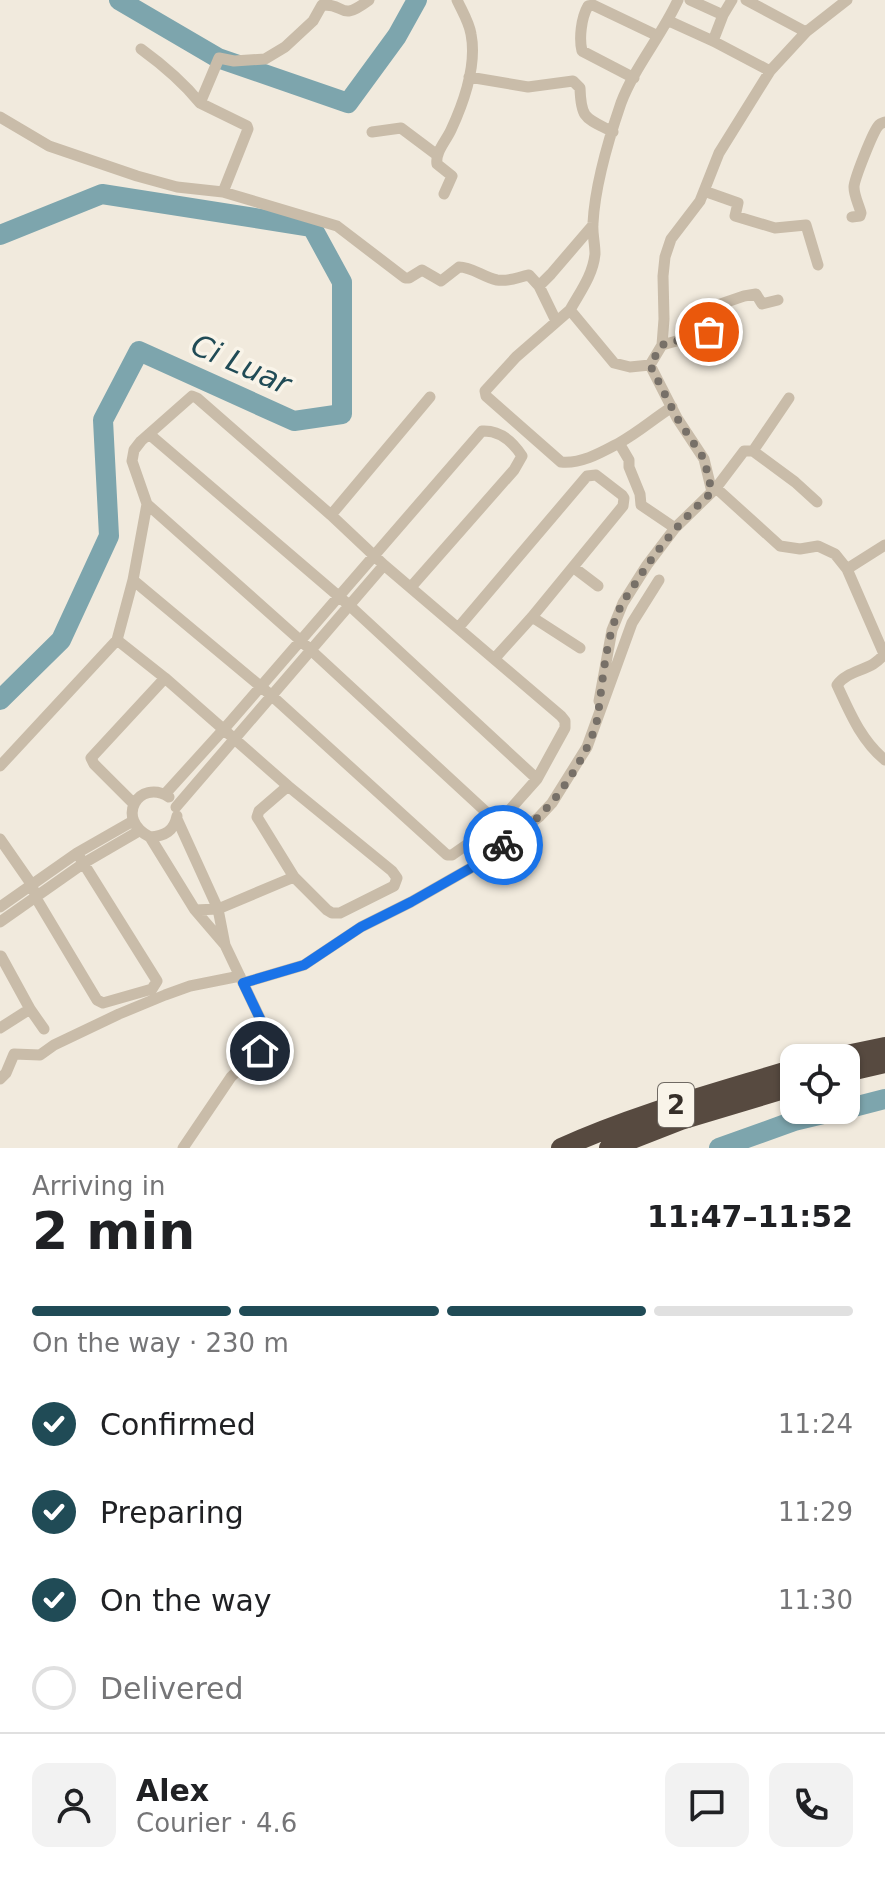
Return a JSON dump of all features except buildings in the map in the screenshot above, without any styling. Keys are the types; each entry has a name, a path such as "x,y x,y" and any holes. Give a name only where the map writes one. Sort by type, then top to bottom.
{"highway":[{"path":"860,1052 885,1047"},
{"path":"860,1069 885,1063"},
{"name":"2","path":"561,1148 624,1122 780,1073"},
{"name":"2","path":"609,1148 681,1120 780,1090"}],"street":[{"path":"202,100 219,58 234,61 265,59 285,47 313,21 322,5 328,4 346,13 369,0"},
{"path":"444,194 452,177 437,164 437,155 455,119 473,58 471,32 457,0"},
{"path":"672,407 609,450 588,459 565,463 486,396 485,391 516,357 570,310 590,274 595,242 593,225 603,165 622,100 669,21 678,0"},
{"path":"690,0 723,15"},
{"path":"713,41 732,0"},
{"path":"746,0 806,32"},
{"path":"650,365 662,345 663,276 671,239 695,210 719,153 770,71 806,32 843,1"},
{"path":"634,78 582,51 584,13 588,6 593,5 658,36"},
{"path":"669,21 770,71"},
{"path":"141,49 202,100 248,128 223,192"},
{"path":"469,77 528,87 573,81 580,88 582,112 589,120 613,132"},
{"path":"0,117 49,146 96,163 177,187 223,192 337,226 405,278 422,270 441,281 455,268 464,267 495,280 512,280 527,275 539,286 556,321"},
{"path":"852,217 861,213 854,187 856,177 868,144 879,125 885,122"},
{"path":"372,132 401,128 437,155"},
{"path":"704,191 738,203 735,216 781,229 806,225 818,265"},
{"path":"539,286 593,225"},
{"path":"662,345 709,332 711,327 706,309 756,294 762,304 778,300"},
{"path":"570,310 614,363 630,367 650,365"},
{"path":"650,365 677,418 704,459 714,490 780,546 800,549 818,546 835,554 847,569 884,654 878,662 843,678 837,685 860,733 885,760"},
{"path":"0,766 117,640 133,580 147,504 131,457 149,434 189,397 194,397 384,565 495,658 565,721 565,728 537,779 498,823 452,855 444,854 272,696 133,580"},
{"path":"331,515 430,397"},
{"path":"753,451 789,398"},
{"path":"165,794 482,431 487,430 509,440 521,454 514,470 411,587"},
{"path":"149,434 339,596 537,779"},
{"path":"619,443 629,460 641,505 675,528"},
{"path":"598,717 607,651 618,613 647,565 675,528 714,490 744,451 753,451 817,502"},
{"path":"458,628 587,476 596,475 622,495 624,502 495,658"},
{"path":"147,504 498,823"},
{"path":"847,569 885,545"},
{"path":"0,907 81,858 141,830 162,836 172,829 176,813 234,737 384,565"},
{"path":"573,567 598,586"},
{"path":"0,1079 14,1054 40,1055 119,1014 165,995 190,986 242,979 304,965 361,927 476,865 539,817 552,803 587,747 632,623 659,580"},
{"path":"532,617 580,648"},
{"path":"117,640 396,874 394,886 337,913 327,910 294,877 257,817 259,811 288,786"},
{"path":"134,804 91,758 165,678"},
{"path":"183,1148 231,1077 260,1051 266,1031 225,945 195,910 132,813 134,804 142,795 154,791 172,799 218,909 225,945"},
{"path":"0,839 32,885 36,898 97,1000 103,1003 152,989 157,981 81,858"},
{"path":"0,922 36,898 81,858"},
{"path":"195,910 218,909 294,877"},
{"path":"0,956 44,1029"},
{"path":"0,1028 30,1009"}],"waterway":[{"name":"Ci Luar","path":"119,0 218,58 348,103 397,36 417,0"},
{"name":"Ci Luar","path":"0,235 102,194 312,227 342,282 342,414 294,421 139,351 103,420 109,536 61,640 0,700"},
{"path":"860,1105 885,1099"},
{"path":"719,1148 786,1124"}],"way so far":[{"path":"503,845 552,803 577,765 598,717 607,651 618,613 647,565 675,528 712,492 704,459 677,418 650,365 662,345 709,332"}],"route":[{"path":"260,1051 267,1037 266,1031 243,983 304,965 361,927 476,865 503,845"}]}
